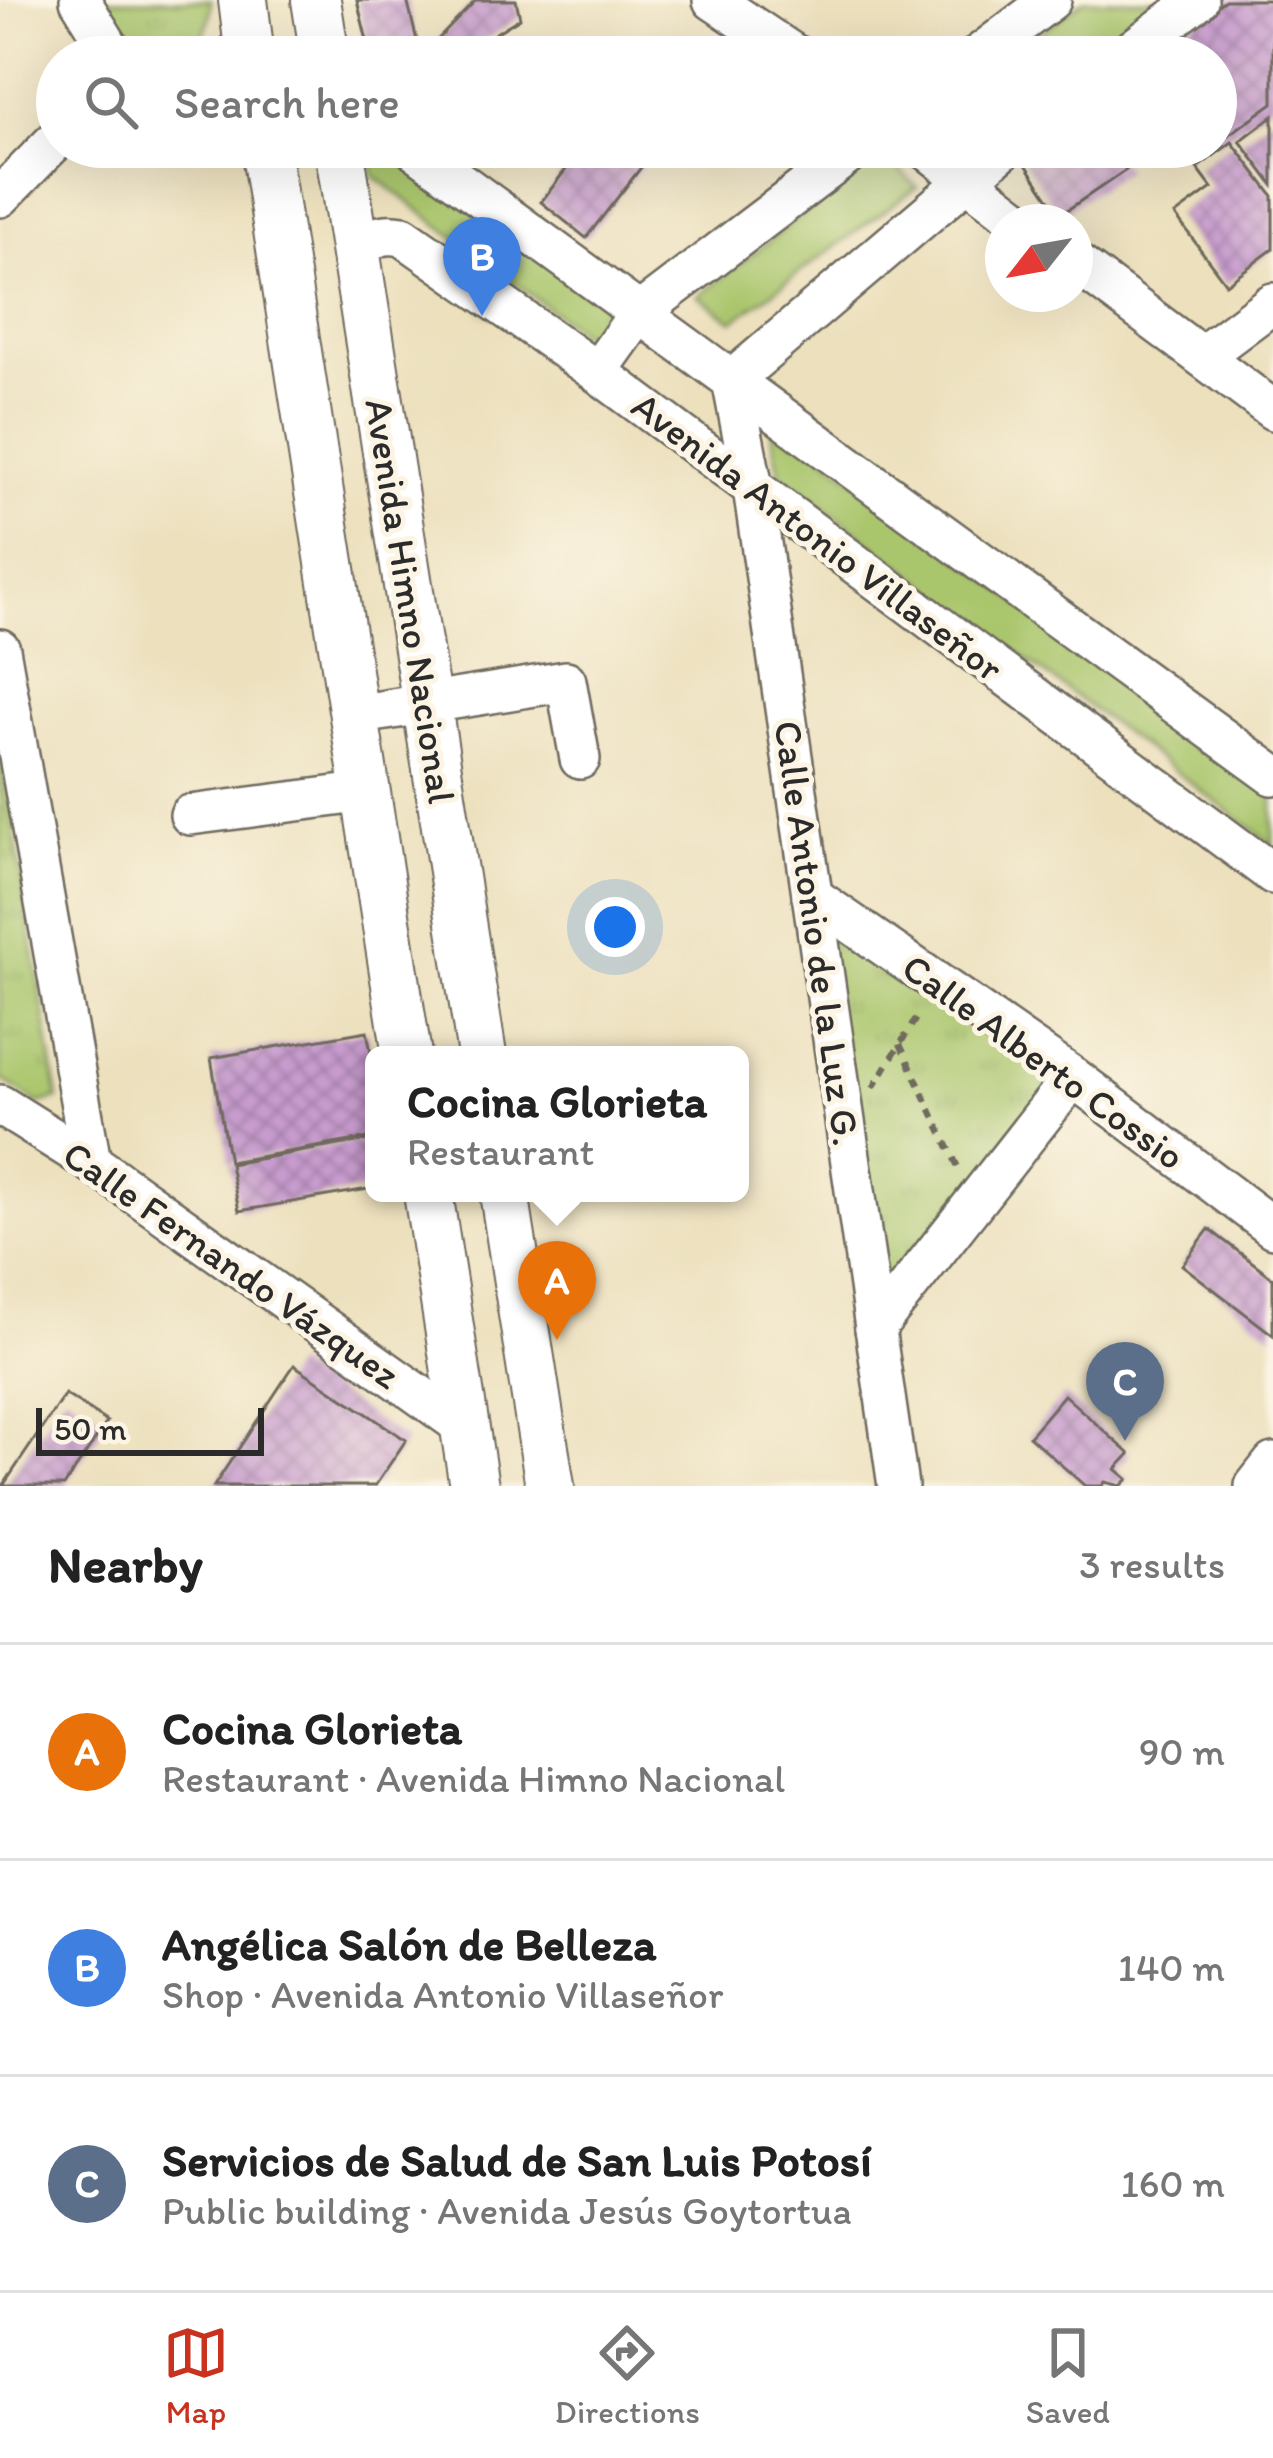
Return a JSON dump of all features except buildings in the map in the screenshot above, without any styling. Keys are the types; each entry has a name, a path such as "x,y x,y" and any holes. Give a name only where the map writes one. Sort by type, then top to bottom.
{"main road":[{"path":"243,0 247,36"},
{"path":"316,0 322,36"},
{"name":"Avenida Himno Nacional","path":"268,168 406,1046"},
{"name":"Avenida Himno Nacional","path":"343,168 481,1046"},
{"path":"429,1202 474,1486"},
{"path":"505,1202 550,1486"}],"street":[{"path":"80,0 102,36"},
{"path":"713,0 767,36"},
{"path":"1004,36 1051,0"},
{"path":"1151,36 1198,0"},
{"path":"0,196 36,161"},
{"name":"Avenida Antonio Villaseñor","path":"441,168 1273,775"},
{"path":"598,372 639,313 830,168"},
{"path":"950,168 997,204"},
{"path":"732,380 978,168"},
{"name":"Avenida Antonio Villaseñor","path":"357,254 371,238 386,233 404,236 598,372 1273,874"},
{"path":"1093,275 1273,410"},
{"path":"1202,356 1273,302"},
{"name":"Calle Antonio de la Luz G.","path":"732,380 753,488 898,1486"},
{"path":"0,649 91,1162"},
{"path":"355,715 566,681 580,759"},
{"path":"190,815 367,792"},
{"name":"Calle Alberto Cossio","path":"812,896 1073,1077 1273,1228"},
{"path":"875,1329 1073,1077"},
{"name":"Calle Fernando Vázquez","path":"0,1105 91,1162 463,1426"},
{"path":"1255,1486 1273,1463"}],"path":[{"path":"846,1132 938,982"},
{"path":"900,1044 974,1202"}],"green space":[{"path":"94,0 211,0 202,36 138,36"},
{"path":"1084,0 1173,0 1126,36 1035,36"},
{"path":"373,168 434,168 611,295 589,339 374,176"},
{"path":"864,168 897,168 917,187 733,321 698,296"},
{"path":"768,414 1273,794 1273,845 780,474"},
{"path":"0,746 58,1099 38,1104 0,1078"},
{"path":"812,896 1073,1077 875,1329"}],"place":[{"name":"Angélica Salón de Belleza","path":"482,316"},
{"name":"Cocina Glorieta","path":"557,1340"},
{"name":"Servicios de Salud de San Luis Potosí","path":"1125,1441"}]}
